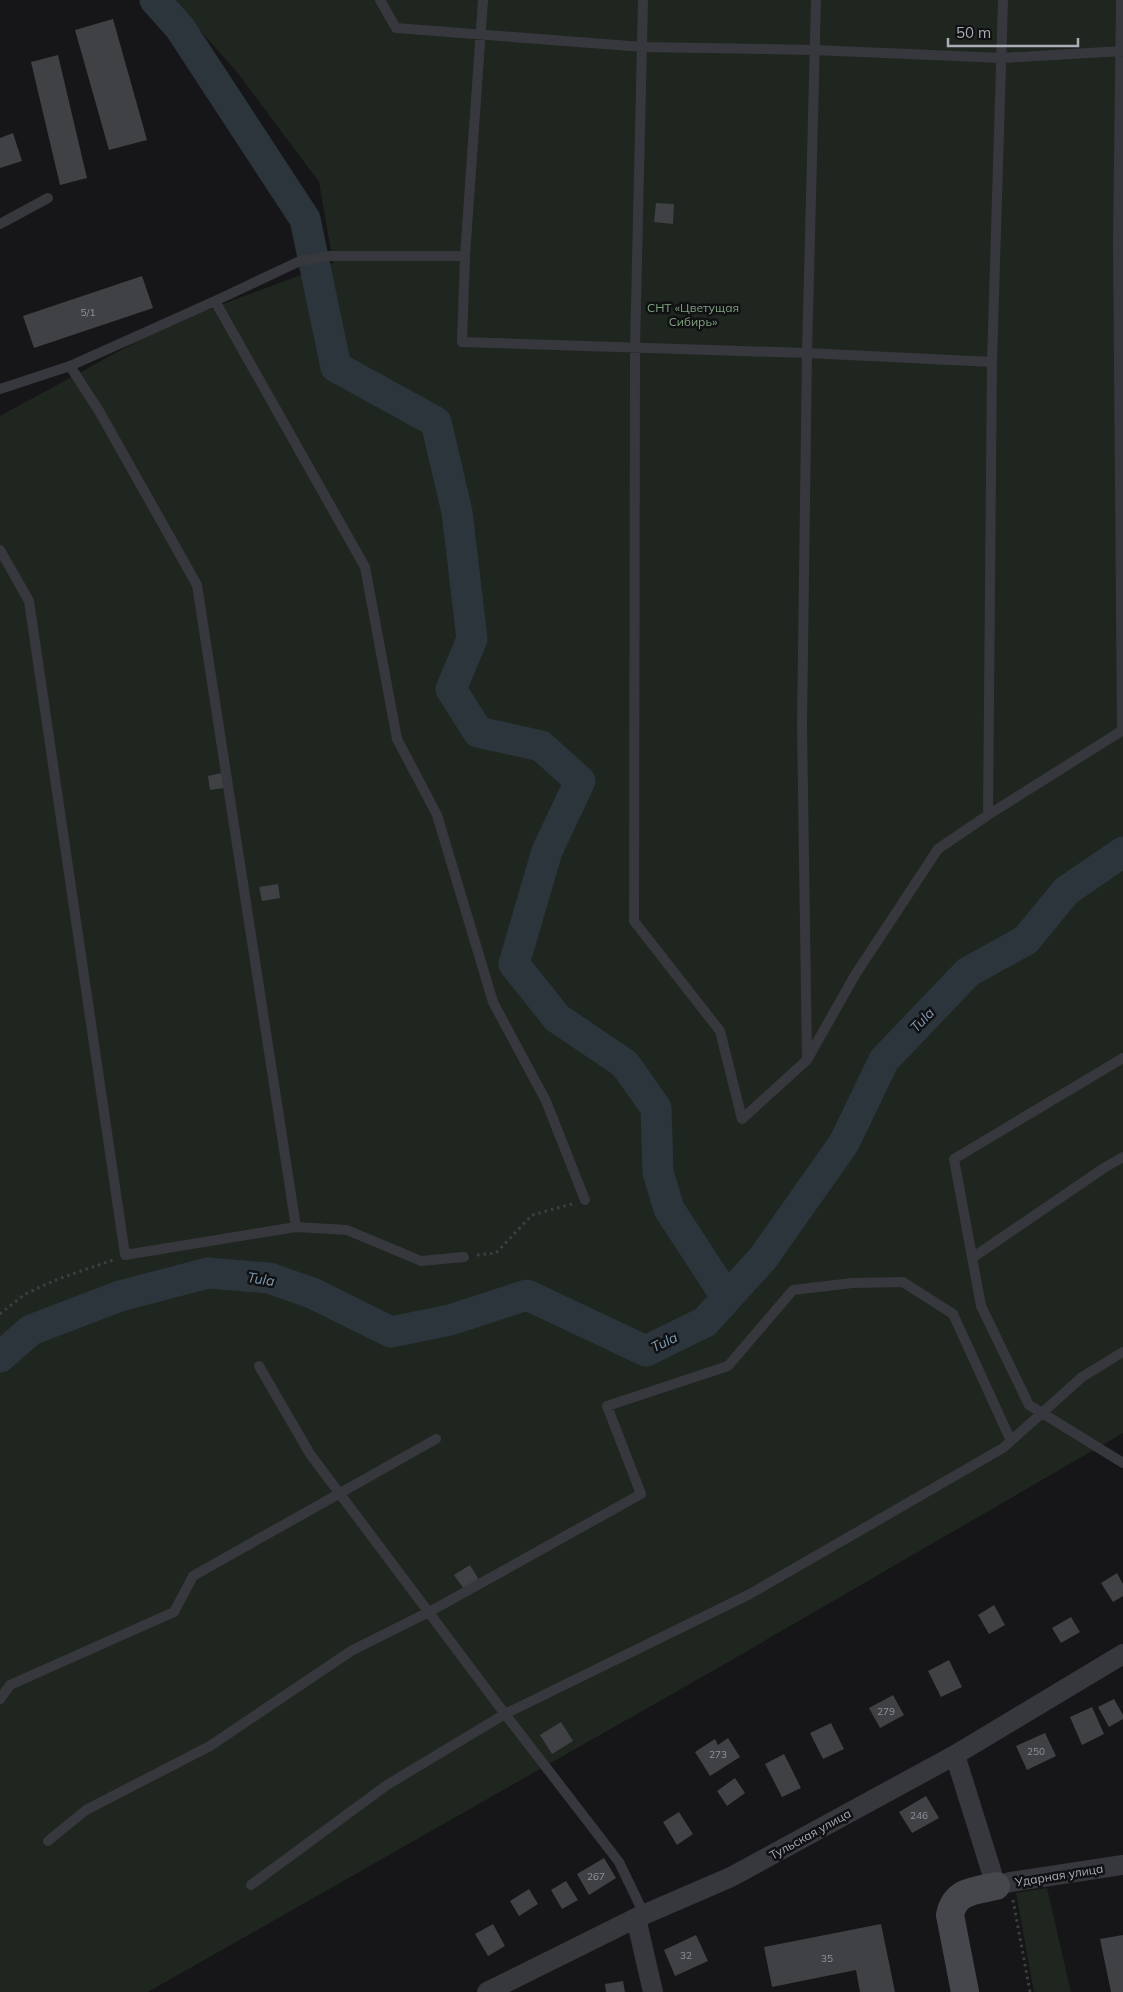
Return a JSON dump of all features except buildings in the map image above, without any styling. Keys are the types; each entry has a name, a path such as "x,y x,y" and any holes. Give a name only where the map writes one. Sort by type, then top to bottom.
{"street":[{"name":"Тульская улица","path":"487,1992 640,1916 731,1877 955,1755 1123,1654"},
{"path":"955,1755 1003,1884 960,1895 952,1906 950,1914 965,1992"},
{"name":"Ударная улица","path":"1003,1884 1123,1864"},
{"path":"640,1916 653,1992"}],"lane":[{"path":"380,0 396,28 643,47 814,50 1002,58 1122,51"},
{"path":"484,0 465,256 462,342 807,353 992,362"},
{"path":"643,0 636,348 634,921 720,1031 742,1119 807,1060 855,976 938,849 1122,730 1118,242 1122,51 1121,0"},
{"path":"807,1060 802,725 807,353 816,0"},
{"path":"988,815 992,362 1003,0"},
{"path":"0,224 48,198"},
{"path":"0,389 70,366 215,301 300,260 330,256 465,256"},
{"path":"215,301 365,567 397,739 437,815 493,1002 546,1101 586,1200"},
{"path":"70,366 99,411 197,585 296,1227"},
{"path":"0,550 29,601 125,1255 296,1227 347,1230 421,1261 464,1257"},
{"path":"1123,1058 954,1159 981,1306 1029,1405 1123,1463"},
{"path":"972,1258 1123,1157"},
{"path":"48,1841 86,1810 210,1746 351,1651 428,1612 641,1494 606,1406 728,1366 793,1290 852,1283 903,1282 953,1314 1011,1441"},
{"path":"251,1885 387,1785 505,1714 750,1594 1003,1448 1082,1377 1123,1352"},
{"path":"259,1366 310,1454 505,1714 620,1862 640,1916"},
{"path":"0,1699 10,1685 174,1612 193,1576 436,1439"}],"path":[{"path":"464,1257 496,1253 532,1215 586,1200"},
{"path":"0,1314 25,1294 58,1279 125,1255"},
{"path":"1003,1884 1030,1992"}],"green space":[{"name":"СНТ «Цветущая Сибирь»","path":"173,0 1123,0 1123,1433 716,1669 148,1992 0,1992 0,416 167,325 333,263 319,182 237,72"},
{"path":"1047,1888 1071,1992 1034,1992 1016,1893"}],"waterway":[{"path":"155,0 180,28 305,219 336,367 436,422 457,512 472,639 451,689 478,732 541,746 580,781 547,851 514,964 557,1018 625,1064 656,1108 658,1172 669,1209 727,1298"},
{"name":"Tula","path":"0,1357 31,1330 120,1296 208,1273 269,1278 312,1293 391,1332 450,1320 527,1295 646,1351 705,1322 763,1258 844,1143 884,1060 968,972 1026,940 1066,891 1123,852"}]}
